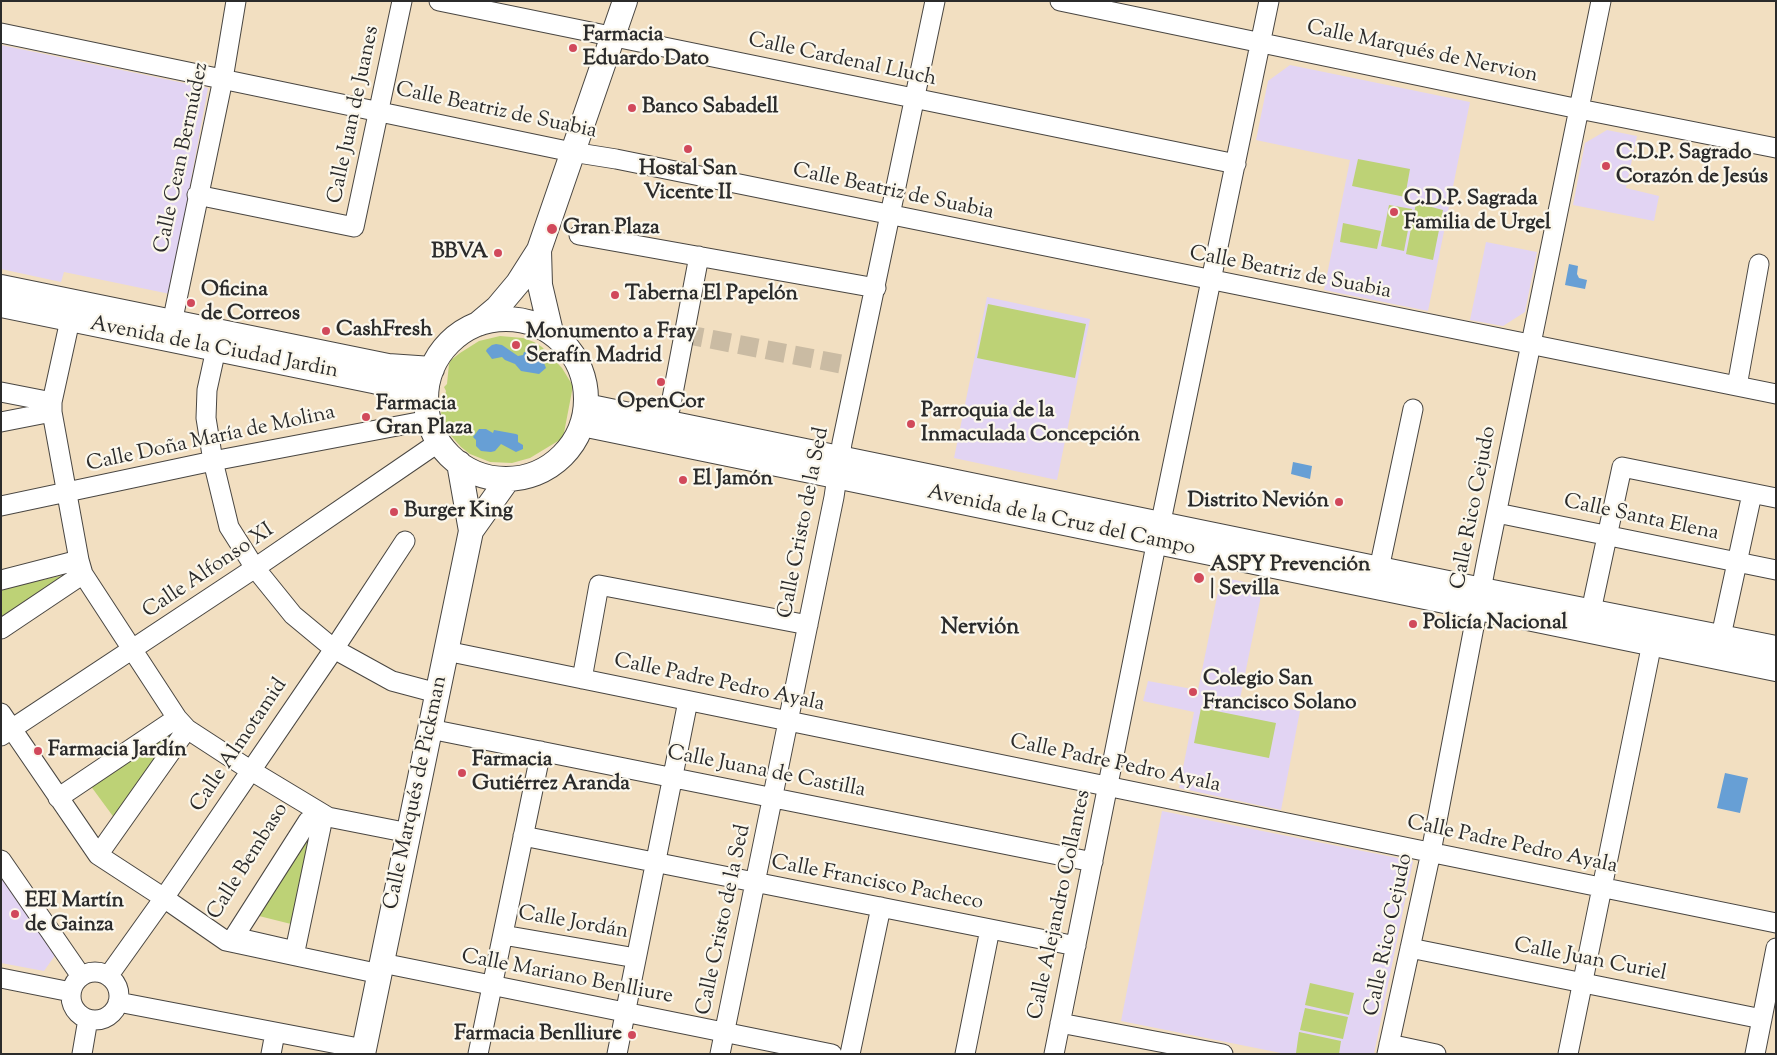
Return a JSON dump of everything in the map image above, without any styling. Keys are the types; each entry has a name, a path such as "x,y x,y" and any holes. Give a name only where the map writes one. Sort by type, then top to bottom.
{"main road":[{"path":"478,324 497,308 518,284 539,250 625,1"},
{"path":"539,250 540,285 550,332"},
{"name":"Avenida de la Ciudad Jardin","path":"1,287 388,366 432,369"},
{"name":"Avenida de la Ciudad Jardin","path":"1,305 376,382 426,395"},
{"path":"515,319 537,325 550,332 569,349 579,366 585,386 584,415 569,448 563,455 541,471 529,476 508,479 482,475 459,463 448,454 439,442 429,420 426,395 432,369 442,352 459,334 478,324 492,320 515,319"},
{"name":"Avenida de la Cruz del Campo","path":"584,415 1480,599 1591,611 1776,648"},
{"path":"459,463 471,531"},
{"path":"471,531 508,479"},
{"name":"Calle Marqués de Pickman","path":"364,1052 471,531"},
{"name":"Avenida de la Cruz del Campo","path":"1159,533 1379,569 1480,599 1652,643 1776,669"}],"street":[{"name":"Calle Cean Bermúdez","path":"172,323 197,195 223,79 236,1"},
{"name":"Calle Juan de Juanes","path":"197,195 354,227 402,1"},
{"name":"Calle Cardenal Lluch","path":"439,1 1236,164"},
{"name":"Calle Cristo de la Sed","path":"720,1054 935,1"},
{"name":"Calle Marqués de Nervion","path":"1060,1 1579,110 1776,148"},
{"name":"Calle Alejandro Collantes","path":"1054,1054 1269,1"},
{"name":"Calle Rico Cejudo","path":"1388,1049 1431,852 1497,513 1601,1"},
{"name":"Calle Beatriz de Suabia","path":"1,33 572,152 625,161 1776,394"},
{"path":"579,235 876,288"},
{"path":"670,409 699,256"},
{"path":"1737,386 1759,264"},
{"path":"70,320 52,407 66,493 81,567 132,650 182,724 250,770 310,806 324,822"},
{"path":"216,349 207,390 206,418 213,461 229,527 255,568 293,616 334,649 392,681 438,693"},
{"path":"1,392 52,407"},
{"path":"1,422 52,407"},
{"path":"1379,569 1413,409"},
{"name":"Calle Doña María de Molina","path":"1,506 213,461 429,420"},
{"name":"Calle Alfonso XI","path":"6,733 255,568 439,442"},
{"path":"1591,611 1622,467 1776,498"},
{"path":"1721,636 1752,494"},
{"name":"Calle Santa Elena","path":"1497,513 1776,570"},
{"name":"Calle Almotamid","path":"109,975 164,898 334,649 405,540"},
{"path":"1,580 81,567"},
{"path":"1,629 81,567"},
{"path":"582,679 599,584 808,625"},
{"path":"1568,1054 1652,643"},
{"name":"Calle Padre Pedro Ayala","path":"446,651 1776,923"},
{"path":"617,1054 688,701"},
{"path":"1,713 6,733 58,798 98,855 226,941"},
{"path":"58,798 182,724"},
{"path":"98,855 182,724"},
{"name":"Calle Juana de Castilla","path":"430,728 1093,862"},
{"path":"478,1054 541,751"},
{"name":"Calle Bembaso","path":"226,941 310,806"},
{"path":"324,822 295,951 234,937 308,820 324,822 409,833"},
{"path":"299,957 324,822"},
{"name":"Calle Francisco Pacheco","path":"523,836 1076,946"},
{"path":"1,860 76,984"},
{"path":"850,1054 881,908"},
{"path":"965,1054 990,929"},
{"name":"Calle Jordán","path":"502,935 636,958"},
{"name":"Calle Mariano Benlliure","path":"226,941 299,957 492,985 832,1054"},
{"name":"Calle Juan Curiel","path":"1410,948 1762,1019"},
{"path":"1755,1054 1776,948"},
{"path":"94,971 109,975 118,987 118,1002 110,1015 103,1019 88,1019 77,1012 71,999 76,984 94,971"},
{"path":"1,978 76,984"},
{"path":"118,1002 364,1052"},
{"path":"82,1054 88,1019"},
{"path":"1060,1023 1223,1054"},
{"path":"271,1054 275,1033"},
{"path":"1388,1049 1436,1054"}],"shaded area":[{"path":"1,45 208,88 170,294 64,272 61,282 1,269"},
{"name":"C.D.P. Sagrada Familia de Urgel","path":"1290,65 1470,102 1428,311 1324,290 1350,160 1256,140 1268,81"},
{"name":"C.D.P. Sagrado Corazón de Jesús","path":"1607,130 1637,136 1626,188 1659,196 1654,221 1573,205 1585,143"},
{"path":"1486,242 1537,252 1525,312 1503,326 1470,320"},
{"path":"987,297 1090,319 1057,480 954,458"},
{"name":"Colegio San Francisco Solano","path":"1221,577 1263,586 1240,699 1300,711 1281,810 1179,788 1194,712 1143,701 1148,681 1198,690"},
{"path":"1162,811 1413,861 1374,1054 1286,1054 1121,1021"},
{"name":"EEI Martín de Gainza","path":"1,874 56,954 44,971 1,963"}],"green space":[{"path":"1358,159 1410,169 1405,197 1352,186"},
{"path":"1416,203 1443,210 1433,260 1406,254"},
{"path":"1389,205 1412,209 1404,251 1381,246"},
{"path":"1343,223 1381,231 1377,249 1340,242"},
{"path":"988,304 1086,324 1075,378 977,358"},
{"path":"500,336 523,338 542,347 562,368 573,386 563,438 530,458 512,463 490,462 470,454 447,431 441,413 446,391 444,387 447,384 451,360 479,341"},
{"path":"65,575 68,582 1,621 1,589"},
{"path":"1201,708 1276,723 1269,758 1194,743"},
{"path":"168,729 175,737 115,819 90,785"},
{"path":"303,840 310,843 291,924 259,916"},
{"path":"1310,983 1354,993 1349,1015 1305,1005"},
{"path":"1305,1008 1348,1017 1343,1039 1300,1030"},
{"path":"1299,1032 1341,1041 1339,1054 1296,1053"}],"water":[{"path":"1569,264 1578,266 1577,274 1579,278 1587,280 1585,289 1565,285"},
{"path":"496,344 502,345 518,356 523,355 524,352 533,352 542,358 546,368 539,374 521,371 515,364 502,357 492,359 486,351"},
{"path":"479,429 486,429 493,433 494,430 516,434 518,435 518,442 523,445 523,449 516,452 501,444 495,451 481,451 476,446 476,440 473,437"},
{"path":"1293,462 1312,466 1310,479 1291,474"},
{"path":"1725,773 1748,778 1740,813 1717,808"}],"tunnel":[{"path":"684,334 841,364"}],"place":[{"name":"Farmacia Eduardo Dato","path":"573,48"},
{"name":"Banco Sabadell","path":"632,108"},
{"name":"Hostal San Vicente II","path":"688,149"},
{"name":"C.D.P. Sagrado Corazón de Jesús","path":"1606,166"},
{"name":"C.D.P. Sagrada Familia de Urgel","path":"1394,212"},
{"name":"Gran Plaza","path":"552,229"},
{"name":"BBVA","path":"498,253"},
{"name":"Taberna El Papelón","path":"615,295"},
{"name":"Oficina de Correos","path":"191,303"},
{"name":"CashFresh","path":"326,331"},
{"name":"Monumento a Fray Serafín Madrid","path":"516,345"},
{"name":"OpenCor","path":"661,382"},
{"name":"Farmacia Gran Plaza","path":"366,417"},
{"name":"Parroquia de la Inmaculada Concepción","path":"911,424"},
{"name":"El Jamón","path":"683,480"},
{"name":"Distrito Nevión","path":"1339,502"},
{"name":"Burger King","path":"394,512"},
{"name":"ASPY Prevención | Sevilla","path":"1199,578"},
{"name":"Policía Nacional","path":"1413,624"},
{"name":"Colegio San Francisco Solano","path":"1193,692"},
{"name":"Farmacia Jardín","path":"38,751"},
{"name":"Farmacia Gutiérrez Aranda","path":"462,773"},
{"name":"EEI Martín de Gainza","path":"15,914"},
{"name":"Farmacia Benlliure","path":"632,1035"}],"district":[{"name":"Nervión","path":"980,629"}]}
